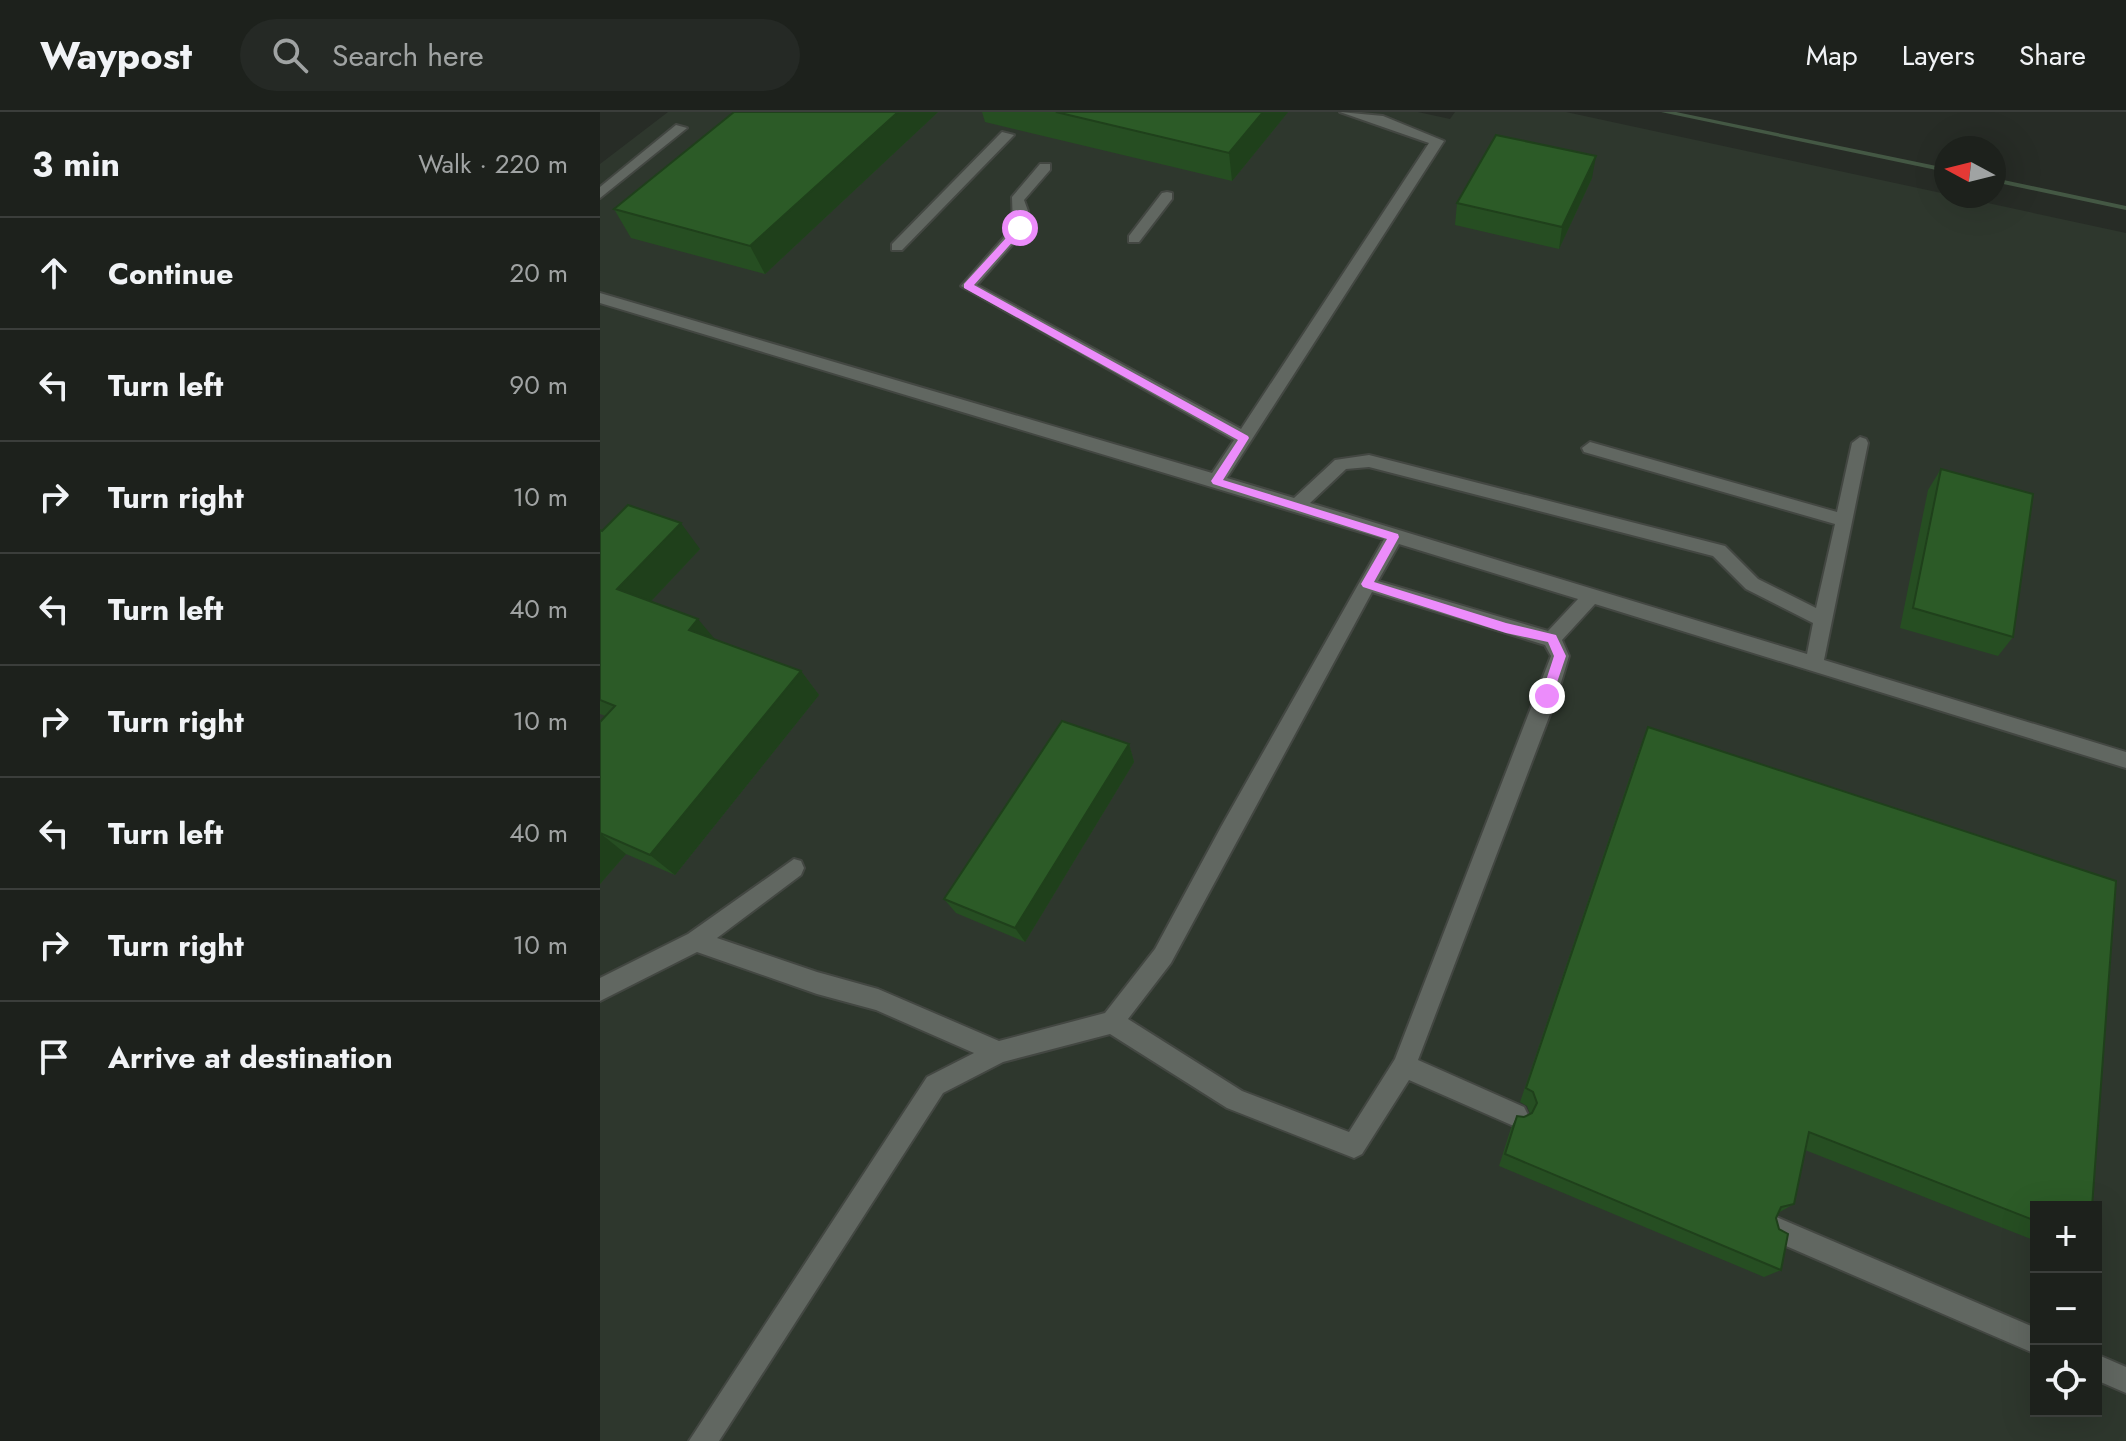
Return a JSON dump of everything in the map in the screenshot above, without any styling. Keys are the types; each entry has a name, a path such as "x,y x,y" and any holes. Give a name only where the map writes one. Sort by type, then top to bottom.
{"lane":[{"path":"1216,481 1437,141 1378,119 1346,112"},
{"path":"600,194 681,128"},
{"path":"897,247 1007,135"},
{"path":"1045,167 1017,200 1021,211 1020,228 968,286 1244,438"},
{"path":"1134,239 1167,196"},
{"path":"600,298 1216,481 2126,760"},
{"path":"1814,664 1860,443"},
{"path":"1590,448 1843,520"},
{"path":"1296,506 1341,464 1369,461 1719,551 1752,584 1823,620"},
{"path":"703,1441 935,1085 999,1052 1112,1022 1163,956 1228,833 1394,537"},
{"path":"1367,584 1506,628 1552,639"},
{"path":"1552,639 1590,597"},
{"path":"1112,1022 1235,1100 1354,1146 1404,1066 1547,696 1560,656 1552,639"},
{"path":"600,990 696,941 794,868"},
{"path":"696,941 817,983 878,1000 999,1052"},
{"path":"1404,1066 1516,1115"},
{"path":"1774,1228 2030,1338"},
{"path":"2102,1370 2126,1380"}],"shaded area":[{"path":"668,112 1418,112 1450,119 1455,112 1566,112 1934,192 1934,208 2006,207 2126,233 2126,1441 600,1441 600,164"}],"building":[{"path":"734,112 898,112 750,246 614,209"},
{"path":"1056,112 1263,112 1229,153"},
{"path":"1496,135 1596,156 1562,227 1457,203"},
{"path":"1941,469 2033,494 2013,637 1913,608"},
{"path":"628,505 681,523 617,589 698,619 689,630 801,671 650,855 600,833 600,722 615,706 600,700 600,530"},
{"path":"1062,721 1129,744 1015,928 944,899"},
{"path":"1648,727 2116,881 2092,1201 2030,1201 2030,1219 1809,1132 1794,1204 1781,1207 1776,1218 1779,1229 1788,1234 1781,1270 1505,1154 1517,1116 1532,1113 1537,1103 1533,1092 1526,1088"}],"waterway":[{"path":"1665,112 1934,168"},
{"path":"2006,183 2126,208"}],"route":[{"path":"1020,228 968,286 1244,438 1216,481 1394,537 1367,584 1506,628 1552,639 1560,656 1547,696"}]}
